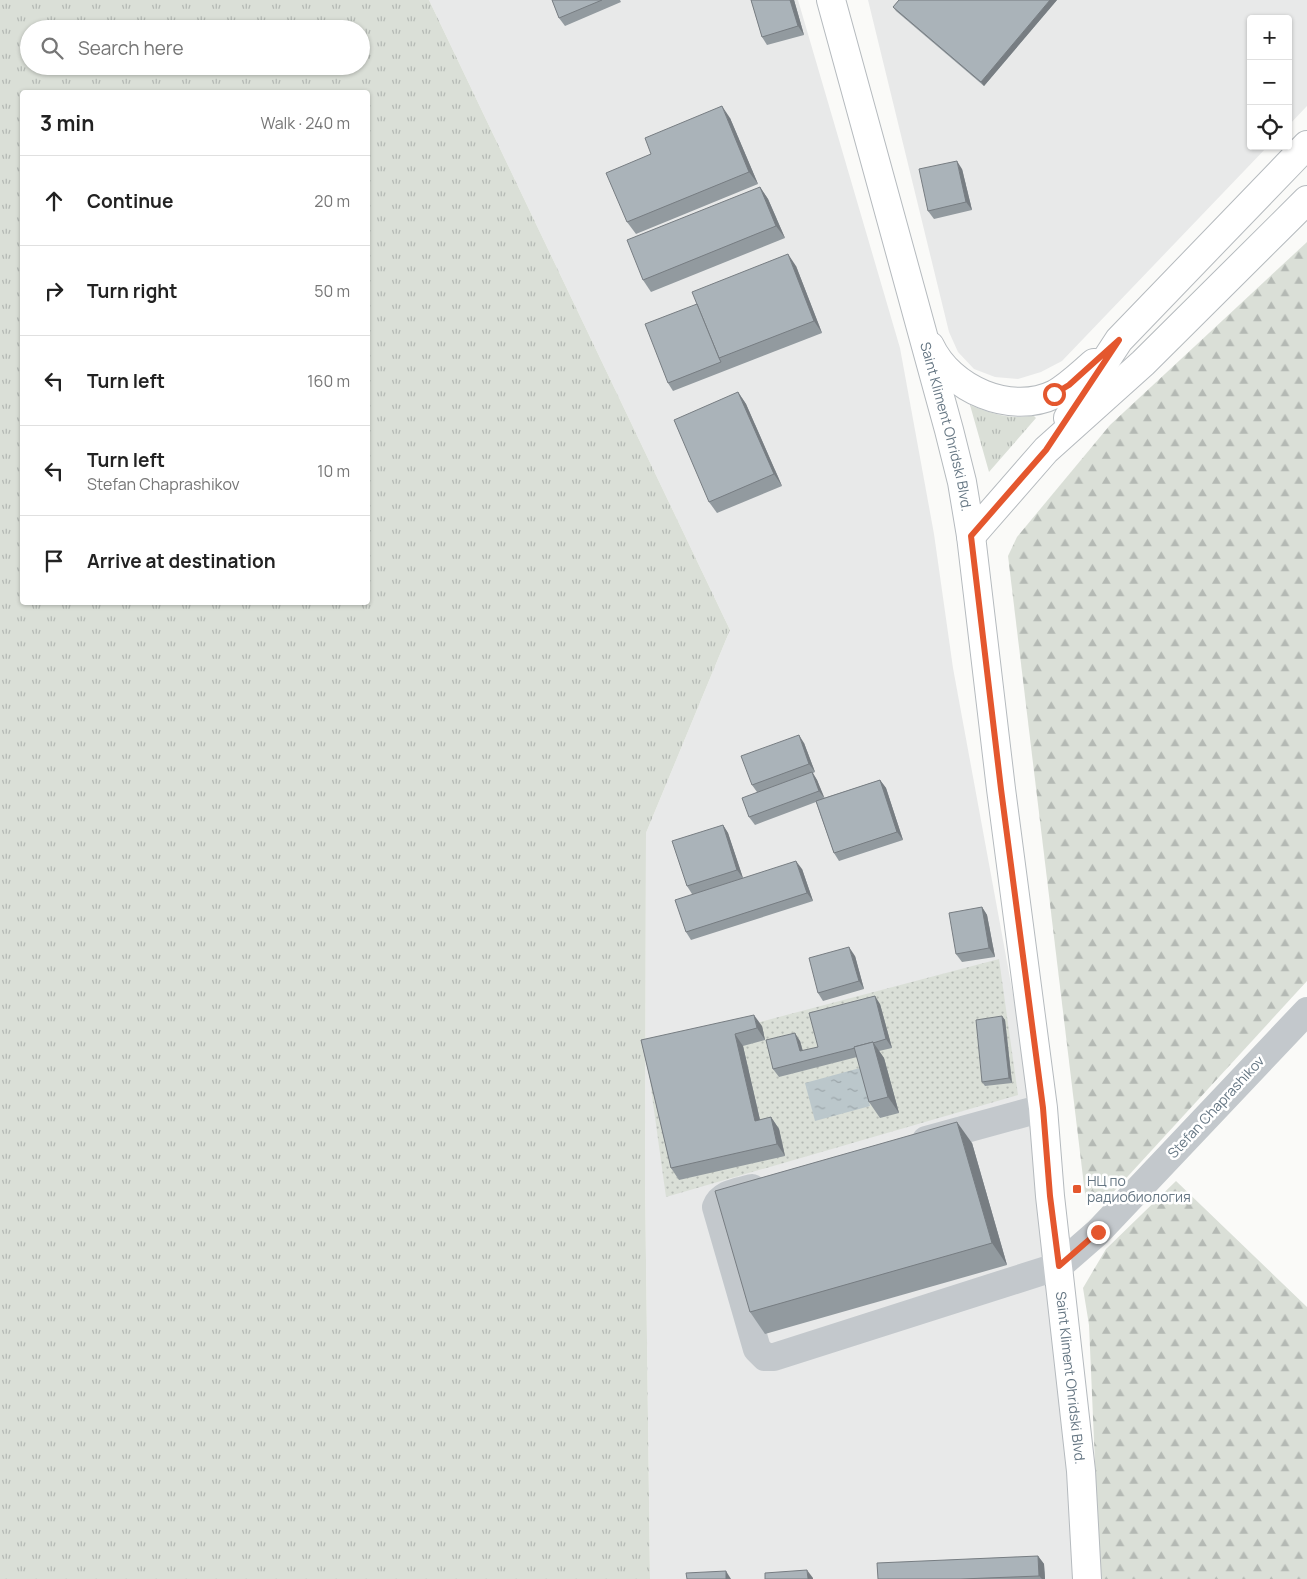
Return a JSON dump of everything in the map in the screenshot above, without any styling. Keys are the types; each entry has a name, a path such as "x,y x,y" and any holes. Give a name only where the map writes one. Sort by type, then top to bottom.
{"main road":[{"name":"Saint Kliment Ohridski Blvd.","path":"831,0 962,482 971,536 1001,789 1043,1108 1050,1196 1081,1471 1087,1579"},
{"path":"917,317 933,353 943,367 956,379 974,391 1006,400 1022,402 1054,394 1069,385 1119,340 1307,146"},
{"path":"971,536 1046,450 1143,363 1307,200"},
{"path":"1046,450 1119,340"}],"street":[{"name":"Stefan Chaprashikov","path":"1059,1266 1098,1232 1307,1011"},
{"path":"899,1148 1043,1108"},
{"path":"774,1182 726,1195 718,1201 716,1208 757,1348 765,1357 774,1357 1059,1266"}],"shaded area":[{"path":"429,0 798,0 900,348 934,534 953,668 1050,1196 1087,1579 650,1579 645,1180 646,833 730,630"},
{"path":"868,0 1307,0 1307,106 1292,122 1292,15 1247,15 1247,150 1264,150 1062,361 1041,372 1018,379 995,377 974,369 958,352 949,332"}],"green space":[{"path":"0,0 429,0 730,630 646,833 645,1180 650,1579 0,1579"},
{"path":"1307,242 1307,981 1107,1199 1086,1202 1008,556 1017,537 1110,425"},
{"path":"970,405 1009,417 1033,415 1036,418 989,472"},
{"path":"999,959 1018,1095 666,1197 646,1052"},
{"path":"1176,1181 1307,1307 1307,1579 1100,1579 1089,1325 1083,1288 1106,1249"}],"water":[{"path":"860,1068 870,1106 815,1121 805,1083"}],"building":[{"path":"552,0 602,0 559,18"},
{"path":"751,0 790,0 798,26 762,37"},
{"path":"899,0 1050,0 981,82 893,7"},
{"path":"722,106 749,172 627,222 606,173 651,154 645,138"},
{"path":"957,161 966,202 928,211 919,169"},
{"path":"760,187 776,226 643,280 627,240"},
{"path":"788,254 814,321 719,358 692,292"},
{"path":"697,304 721,362 668,383 645,324"},
{"path":"738,392 774,474 709,502 674,420"},
{"path":"799,735 809,764 752,785 741,756"},
{"path":"812,772 819,791 749,817 742,798"},
{"path":"880,780 897,832 834,853 816,801"},
{"path":"723,825 737,870 687,886 672,841"},
{"path":"796,861 807,893 686,932 675,900"},
{"path":"982,907 989,948 956,954 949,913"},
{"path":"849,947 859,981 818,993 809,958"},
{"path":"875,996 886,1039 773,1069 766,1040 795,1033 800,1051 818,1047 809,1013"},
{"path":"754,1015 757,1028 735,1034 755,1121 771,1117 777,1144 671,1168 641,1040"},
{"path":"1002,1016 1009,1078 982,1082 976,1020"},
{"path":"873,1042 888,1097 869,1102 854,1047"},
{"path":"957,1122 992,1243 750,1312 715,1191"},
{"path":"1038,1556 1039,1576 961,1579 878,1579 877,1563"},
{"path":"807,1570 808,1579 765,1579 765,1573"},
{"path":"726,1571 726,1579 687,1579 686,1573"}],"place":[{"name":"НЦ по радиобиология","path":"1077,1189"}],"route":[{"path":"1054,394 1069,385 1119,340 1046,450 971,536 1001,789 1043,1108 1050,1196 1059,1266 1098,1232"}]}
